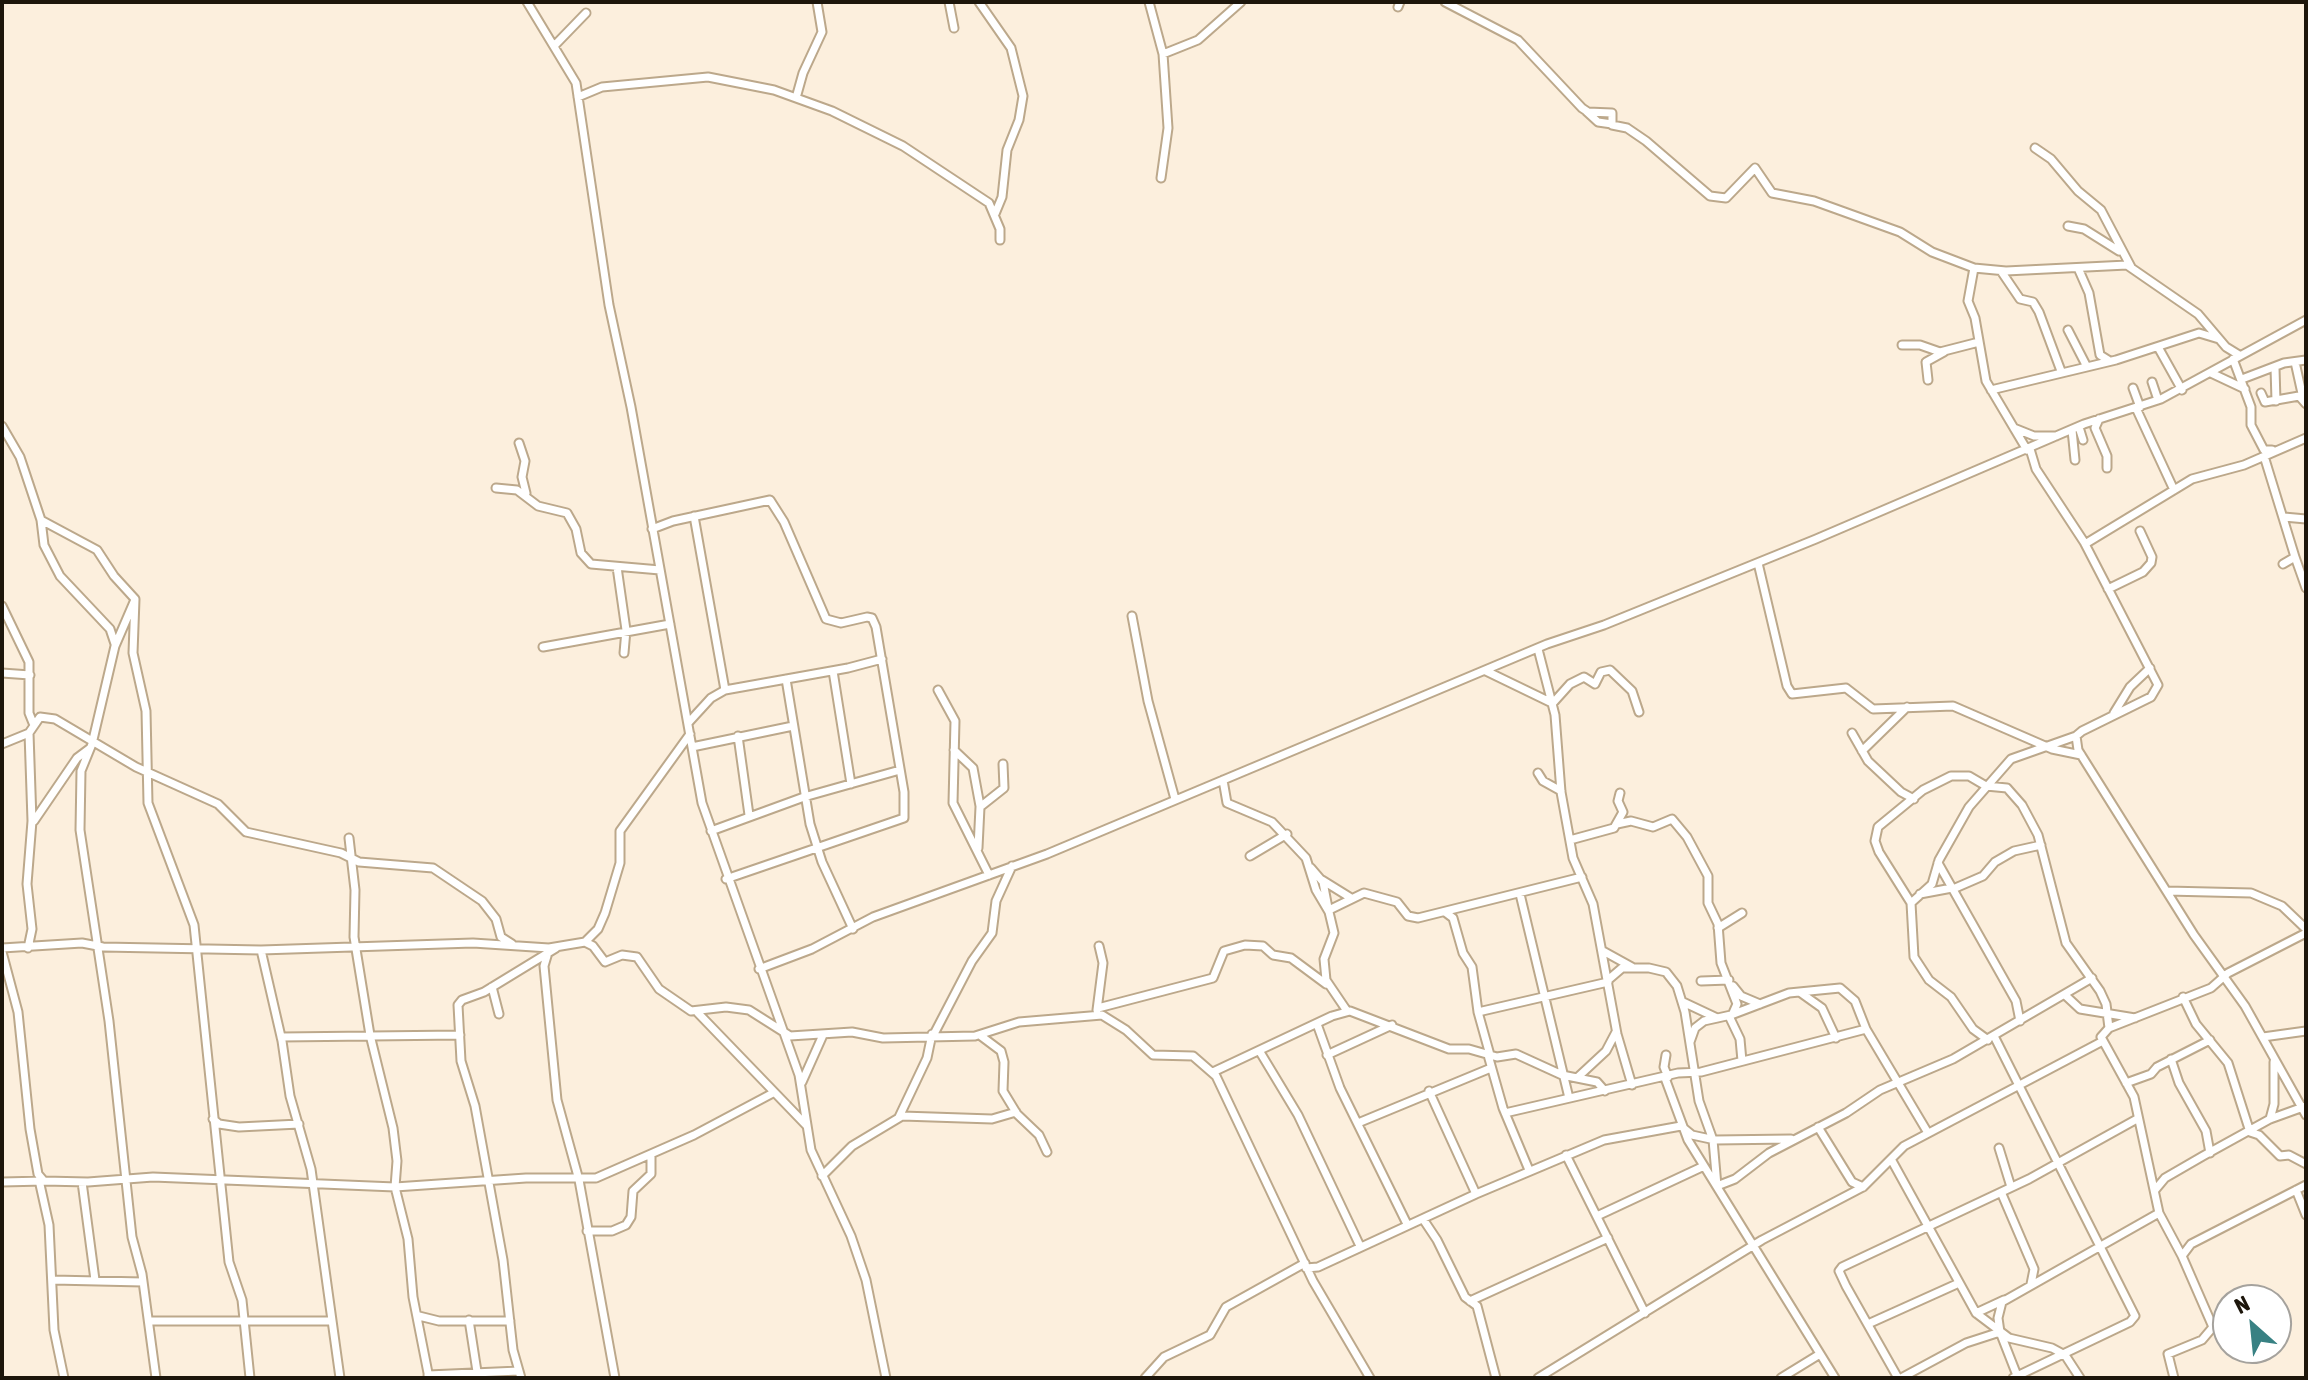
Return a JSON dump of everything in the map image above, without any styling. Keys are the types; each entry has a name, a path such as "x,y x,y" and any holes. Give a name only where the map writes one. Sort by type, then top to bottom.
{"street":[{"path":"527,2 574,78 609,305 689,722 695,774 726,879 801,1084 811,1150 851,1236 866,1280 886,1378"},
{"path":"796,98 803,73 819,45 822,32 817,2"},
{"path":"949,2 954,28"},
{"path":"979,2 1011,48 1023,96 1019,120 1007,150 1002,197 995,214"},
{"path":"1149,2 1163,54 1168,128 1161,178"},
{"path":"1163,54 1198,40 1241,2"},
{"path":"1445,2 1518,40 1586,111 1611,112 1612,124 1646,141 1713,198 1728,197 1755,168 1772,193 1814,201 1892,229 1932,252 1974,268 2001,271 2108,264 2131,267"},
{"path":"555,45 586,13"},
{"path":"578,97 602,87 708,77 774,90 891,138 989,203 995,214 1000,240"},
{"path":"2035,148 2051,159 2078,191 2101,210 2131,267 2198,314 2236,357 2252,412 2251,425 2265,451 2306,438"},
{"path":"2068,226 2084,229 2122,251"},
{"path":"1911,903 1932,884 1938,863 1959,822 2011,759 2076,736 2154,694 2158,685 2085,544 2036,469 2029,449 1991,390 1968,294 1974,268"},
{"path":"2078,268 2089,293 2100,355 2108,360"},
{"path":"2001,271 2020,299 2033,302 2061,371"},
{"path":"759,969 853,929 873,917 1012,866 1538,649 1758,563 2076,428 2182,390 2306,320"},
{"path":"2068,330 2086,365"},
{"path":"1991,390 2158,347 2199,333 2221,341"},
{"path":"1928,380 1926,362 1946,351 1979,342"},
{"path":"1902,345 1946,351"},
{"path":"2158,347 2182,390"},
{"path":"2242,379 2306,360"},
{"path":"2261,393 2265,402 2305,401 2295,362"},
{"path":"2275,368 2276,401"},
{"path":"2211,373 2245,389"},
{"path":"2152,382 2158,400"},
{"path":"2133,388 2138,407 2174,490"},
{"path":"2099,419 2095,428 2107,456 2107,468"},
{"path":"2,426 20,457 41,520 46,548 60,576 110,629 115,646"},
{"path":"2012,427 2034,436 2061,436"},
{"path":"2076,428 2083,440"},
{"path":"2075,460 2076,428"},
{"path":"519,443 525,461 522,477 527,495"},
{"path":"2085,544 2192,479 2264,456 2276,449"},
{"path":"2264,456 2306,588"},
{"path":"496,488 511,488 544,508 567,513 576,529 581,553 591,564 660,570"},
{"path":"652,529 694,516 770,500 784,522 823,615 833,623 872,618 882,659 900,770 904,818 726,879"},
{"path":"694,516 725,690"},
{"path":"2284,517 2306,519"},
{"path":"41,520 97,550 135,600 133,657 146,711 148,803 193,923 229,1262 240,1294 250,1378"},
{"path":"2108,589 2143,572 2151,563 2152,557 2140,531"},
{"path":"2283,564 2295,557"},
{"path":"1758,563 1791,693 1846,688 1869,708 1953,706 2045,746 2081,755"},
{"path":"617,567 626,630 624,653"},
{"path":"135,600 115,646 79,782 80,830 132,1237 150,1321 156,1378"},
{"path":"2,606 28,659 29,713 33,723"},
{"path":"1132,616 1148,701 1175,799"},
{"path":"543,647 670,624"},
{"path":"1538,649 1556,726 1561,792 1570,840 1593,904 1616,1032 1632,1085"},
{"path":"689,722 711,698 725,690 882,659"},
{"path":"2113,715 2130,687 2150,668"},
{"path":"1550,704 1570,684 1584,677 1595,684 1601,672 1610,670 1632,691 1639,712"},
{"path":"833,671 851,784"},
{"path":"1486,671 1550,704"},
{"path":"2,673 30,675"},
{"path":"786,679 804,797 818,847 853,929"},
{"path":"938,690 955,721 953,803 989,875"},
{"path":"1862,751 1886,724 1909,706"},
{"path":"28,948 32,919 27,878 32,827 29,733 33,723 43,716 55,719 91,746 129,760 136,767 147,769 224,807 234,823 246,832 388,865 426,866 451,877 491,911 501,937 518,946"},
{"path":"692,747 793,726"},
{"path":"2,744 29,733"},
{"path":"1852,733 1862,751 1901,792 1914,799"},
{"path":"64,1378 54,1330 50,1235 42,1180 34,1153 18,1012 8,963 2,950 82,943 97,946 261,950 473,943 558,947 585,942 598,929 605,913 620,863 620,831 690,734"},
{"path":"738,736 749,815"},
{"path":"2076,736 2081,755 2263,1037 2274,1062 2304,1110 2270,1119 2165,1178 2155,1190"},
{"path":"32,827 77,758 91,746"},
{"path":"954,750 965,756 975,772 980,807 978,851"},
{"path":"980,807 1004,788 1003,764"},
{"path":"711,831 804,797 900,770"},
{"path":"1538,773 1543,781 1561,792"},
{"path":"2005,1300 1999,1309 2000,1332 2016,1377 2135,1318 2020,1083 1991,1038 1976,1032 1958,1004 1929,980 1914,957 1911,903 1875,841 1878,827 1923,790 1956,775 1969,776 1986,786 2002,786 2013,792 2041,845 2066,945 2092,978 2106,1004 2109,1028"},
{"path":"1223,780 1227,803 1272,822 1287,834 1322,880 1351,898"},
{"path":"1570,840 1608,832 1617,824 1623,812 1618,801 1620,793"},
{"path":"1617,824 1631,821 1653,827 1676,821 1708,876 1708,903 1718,928 1721,963 1737,1004 1730,1015"},
{"path":"1250,856 1287,834"},
{"path":"349,838 356,947 370,1035 393,1128 397,1161 395,1187 408,1239 413,1297 429,1377 520,1374 475,1106 461,1061 459,1003 558,947"},
{"path":"1920,894 1953,888 1983,876 1995,862 2014,851 2041,845"},
{"path":"1938,863 2016,1001 2020,1021"},
{"path":"899,1117 927,1058 933,1034 972,961 992,933 996,901 1012,866"},
{"path":"1311,868 1316,890 1328,909"},
{"path":"1328,909 1364,893 1397,902 1412,918 1582,877"},
{"path":"1322,880 1334,933 1324,962 1328,985"},
{"path":"2167,891 2251,893 2282,906 2306,931 2211,988 2183,997 2103,1033 2101,1042 2134,1097 2159,1213 2213,1327 2202,1340 2168,1354 2174,1378"},
{"path":"1520,894 1569,1098"},
{"path":"1445,912 1453,918 1463,953 1472,967 1478,1012 1491,1068 1505,1113 1529,1170"},
{"path":"1718,928 1742,913"},
{"path":"585,942 593,946 605,962 622,955 637,957 665,995 698,1013 807,1126"},
{"path":"698,1013 726,1007 749,1010 782,1034 796,1037 852,1032 892,1038 933,1034 979,1035 1019,1022 1097,1011 1213,978 1224,951 1245,945 1263,946 1273,955 1291,958 1328,985 1347,1011"},
{"path":"1097,1011 1103,963 1099,946"},
{"path":"261,950 281,1037 283,1066 311,1169 340,1378"},
{"path":"1603,951 1632,967 1666,972 1673,979 1683,1002 1693,1073 1713,1140 1717,1186"},
{"path":"547,955 544,966 557,1100 579,1180 615,1378"},
{"path":"1478,1012 1608,981 1619,970 1632,967"},
{"path":"1717,1186 1735,1179 1769,1153 1991,1038 2092,978"},
{"path":"1701,981 1729,981"},
{"path":"1729,981 1741,996 1760,1004"},
{"path":"492,987 499,1014"},
{"path":"1689,1044 1700,1023 1799,992 1833,988 1846,991 1855,1001 1866,1029 1928,1133"},
{"path":"1799,992 1822,1008 1836,1038"},
{"path":"2065,995 2077,1008 2137,1018"},
{"path":"2183,997 2196,1024 2228,1063 2250,1132"},
{"path":"1683,1002 1718,1018"},
{"path":"1097,1011 1109,1017 1155,1057 1193,1056 1213,1072 1306,1266 1344,1339 1370,1378"},
{"path":"1213,1072 1347,1011 1357,1011 1449,1049 1469,1049 1489,1055 1516,1054 1562,1075 1597,1082 1605,1091"},
{"path":"1730,1015 1740,1039 1742,1061"},
{"path":"1317,1024 1327,1055 1407,1224"},
{"path":"1327,1055 1392,1025"},
{"path":"1505,1113 1693,1073 1866,1029"},
{"path":"2263,1037 2306,1031"},
{"path":"1578,1077 1606,1051 1616,1032"},
{"path":"281,1037 460,1035"},
{"path":"801,1084 823,1035"},
{"path":"979,1035 994,1043 1003,1056 1002,1087 1016,1112 1039,1135 1047,1152"},
{"path":"2126,1083 2151,1074 2171,1059 2210,1040"},
{"path":"1538,1378 1754,1246 1863,1187 1891,1159 1928,1133 2020,1083 2075,1059 2101,1042"},
{"path":"1260,1052 1298,1115 1360,1246"},
{"path":"1666,1055 1666,1077 1681,1126 1835,1378"},
{"path":"2171,1059 2179,1083 2206,1131 2210,1153"},
{"path":"2270,1119 2274,1104 2274,1062"},
{"path":"1358,1123 1429,1091 1491,1068"},
{"path":"1429,1091 1476,1194"},
{"path":"2,1182 126,1181 153,1177 311,1186 395,1187 487,1180 579,1180 603,1176 773,1093"},
{"path":"822,1176 852,1146 899,1117 913,1114 935,1120 992,1119 1016,1112"},
{"path":"213,1119 222,1125 239,1127 299,1124"},
{"path":"2000,1332 1966,1343 1900,1378 1839,1269 2011,1187 2137,1119"},
{"path":"1145,1378 1164,1357 1210,1335 1226,1307 1306,1266 1318,1267 1407,1224 1604,1140 1681,1126 1692,1135 1713,1140 1798,1139"},
{"path":"1818,1127 1852,1182 1863,1187"},
{"path":"2250,1132 2259,1135 2280,1156 2289,1155 2306,1164"},
{"path":"1999,1148 2011,1187"},
{"path":"587,1231 612,1231 626,1225 631,1217 633,1191 651,1174 651,1154"},
{"path":"1566,1155 1645,1313"},
{"path":"1891,1159 1976,1313 2000,1332 2065,1355 2080,1378"},
{"path":"1597,1216 1704,1166"},
{"path":"82,1182 95,1280"},
{"path":"2182,1256 2191,1244 2306,1185"},
{"path":"2296,1190 2306,1215"},
{"path":"2001,1192 2034,1269 2031,1284"},
{"path":"1976,1313 2005,1300 2159,1213"},
{"path":"1423,1219 1470,1301 1479,1311 1496,1378"},
{"path":"1470,1301 1608,1238"},
{"path":"2034,1269 2050,1275"},
{"path":"53,1280 143,1282"},
{"path":"1868,1324 1959,1283"},
{"path":"419,1316 510,1321"},
{"path":"469,1320 477,1375"},
{"path":"150,1321 331,1321"},
{"path":"1781,1378 1820,1354"}]}
